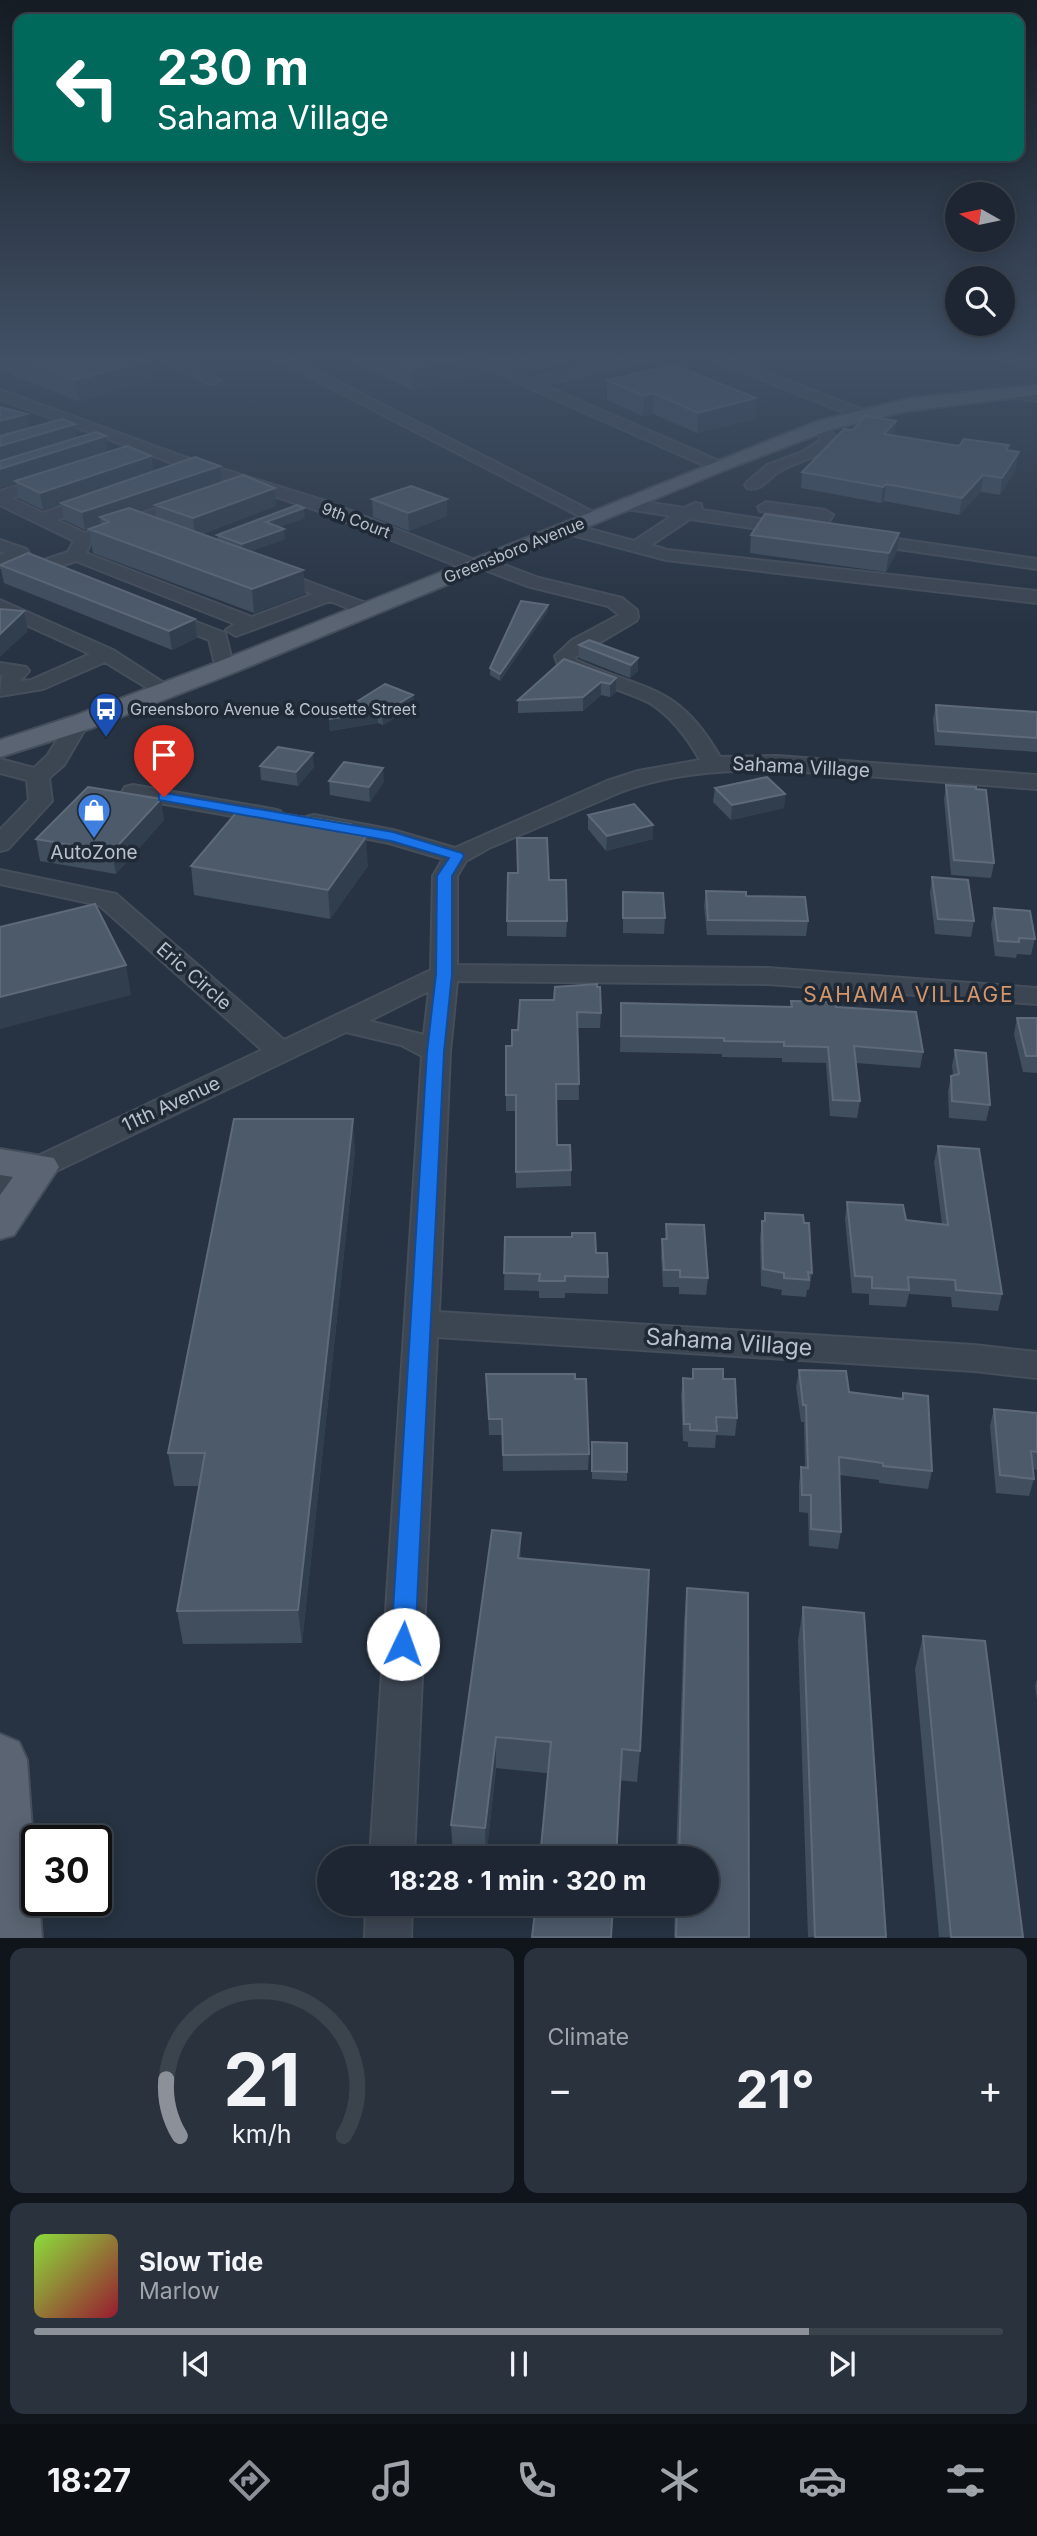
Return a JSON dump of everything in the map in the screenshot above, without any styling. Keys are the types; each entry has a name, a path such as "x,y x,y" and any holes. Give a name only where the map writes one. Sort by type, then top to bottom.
{"main road":[{"name":"Greensboro Avenue","path":"0,750 225,668 770,446"},
{"path":"0,737 66,728"},
{"path":"0,1162 40,1167 0,1225"},
{"path":"0,1760 13,1937"}],"street":[{"path":"103,446 174,474 197,466"},
{"name":"9th Court","path":"142,446 309,502 478,565 615,602 628,610 629,617 618,626 573,647 565,656 567,663 649,692 665,702 690,725 713,764"},
{"path":"455,446 596,517"},
{"path":"672,446 718,466"},
{"path":"742,457 778,465 801,460 823,446"},
{"path":"128,456 149,449"},
{"path":"753,485 778,465"},
{"path":"0,498 64,476"},
{"path":"79,582 41,568 132,522 249,482"},
{"path":"43,519 108,496"},
{"path":"0,498 43,519 80,547 253,624"},
{"path":"637,547 701,503 722,501"},
{"path":"284,511 309,502"},
{"path":"626,504 1037,564"},
{"path":"748,504 824,515 814,531"},
{"path":"132,522 157,531"},
{"path":"567,528 666,555 1037,597"},
{"path":"0,545 20,553 0,562"},
{"path":"256,567 367,610"},
{"path":"142,607 218,638 330,594"},
{"path":"0,606 106,654 166,691"},
{"path":"218,638 225,668"},
{"path":"0,689 36,685 106,654"},
{"path":"0,669 19,671 0,689"},
{"path":"38,776 56,760 66,728"},
{"name":"Sahama Village","path":"457,856 481,843 615,786 638,778 713,764 777,763 1037,782"},
{"path":"0,766 38,776"},
{"path":"0,844 41,801 38,776"},
{"path":"133,792 393,837 457,856 445,876 444,974 436,1052 420,1323 393,1846"},
{"name":"Eric Circle","path":"0,877 107,899 281,1052"},
{"name":"11th Avenue","path":"0,1187 444,974 471,971 768,976 1037,996"},
{"path":"344,1023 410,1039 436,1052"},
{"name":"Sahama Village","path":"420,1323 974,1358 1037,1365"},
{"path":"388,1937 389,1916"}],"building":[{"path":"48,446 72,446 0,469 0,461"},
{"path":"126,446 151,456 40,493 15,481"},
{"path":"827,446 1008,446 1006,450 1019,452 1002,478 983,475 962,498 802,472"},
{"path":"195,457 220,466 82,512 61,503"},
{"path":"243,475 275,488 193,518 155,505"},
{"path":"411,486 447,499 408,513 372,499"},
{"path":"297,505 304,508 266,522 284,529 242,544 217,535"},
{"path":"129,508 303,570 252,589 89,529 109,522 100,517"},
{"path":"765,514 899,533 889,553 751,535"},
{"path":"28,553 195,619 169,631 0,565"},
{"path":"521,601 548,605 500,674 490,668"},
{"path":"0,609 24,611 0,634"},
{"path":"589,640 638,658 631,665 579,645"},
{"path":"564,659 616,678 610,684 601,682 583,697 518,700"},
{"path":"385,684 413,695 382,713 378,711 329,719"},
{"path":"936,705 1037,712 1037,738 938,731"},
{"path":"278,747 313,753 296,772 260,766"},
{"path":"344,762 383,768 369,787 329,781"},
{"path":"767,777 785,794 732,805 715,788"},
{"path":"946,785 986,790 994,863 954,860"},
{"path":"88,787 161,799 112,852 36,839"},
{"path":"634,804 653,825 607,836 588,815"},
{"path":"241,807 350,824 343,833 366,837 328,890 191,866"},
{"path":"517,838 547,838 549,880 566,880 567,921 507,921 508,873 518,873"},
{"path":"932,877 968,880 974,921 938,919"},
{"path":"706,891 746,892 746,896 805,897 808,921 708,920"},
{"path":"623,892 663,893 665,918 623,918"},
{"path":"95,904 126,965 0,997 0,927"},
{"path":"994,908 1030,911 1035,939 1019,938 1019,942 998,941"},
{"path":"597,984 597,987 600,987 601,1013 577,1012 579,1084 556,1084 557,1145 570,1145 571,1170 516,1172 516,1095 506,1095 506,1046 512,1046 512,1030 518,1030 520,1000 554,1000 555,987"},
{"path":"791,1001 836,1002 836,1007 916,1012 923,1052 854,1046 860,1101 833,1100 828,1047 784,1046 784,1042 724,1041 724,1038 621,1036 621,1003 792,1007"},
{"path":"1017,1018 1037,1018 1037,1056 1026,1056"},
{"path":"955,1050 986,1053 990,1105 952,1101 951,1076 959,1074"},
{"path":"234,1119 353,1119 298,1610 177,1611 205,1453 168,1453"},
{"path":"938,1146 979,1149 1002,1294 956,1290 955,1280 908,1277 909,1290 872,1288 872,1277 855,1276 847,1202 903,1205 906,1220 948,1225"},
{"path":"765,1213 803,1215 804,1223 809,1223 812,1273 808,1272 809,1280 784,1278 784,1273 763,1269 762,1221 765,1221"},
{"path":"666,1224 704,1225 708,1278 680,1277 680,1270 664,1270 662,1239 667,1239"},
{"path":"572,1233 595,1233 596,1253 607,1253 608,1277 565,1276 565,1281 539,1281 540,1274 504,1273 505,1237 572,1237"},
{"path":"693,1369 723,1369 723,1379 735,1379 737,1418 716,1417 717,1431 690,1430 690,1424 684,1424 683,1378 693,1379"},
{"path":"799,1370 846,1371 849,1392 903,1399 903,1393 928,1396 932,1471 883,1466 883,1463 839,1457 841,1532 811,1529 811,1495 802,1495 801,1467 808,1468 806,1405 803,1405"},
{"path":"486,1374 575,1374 575,1379 586,1379 589,1454 503,1455 502,1419 489,1419"},
{"path":"994,1409 1037,1413 1037,1452 1031,1451 1034,1479 1000,1475"},
{"path":"592,1442 627,1443 627,1472 592,1471"},
{"path":"492,1530 521,1533 518,1558 649,1570 640,1751 622,1749 617,1846 541,1846 551,1742 496,1737 485,1828 451,1825"},
{"path":"687,1588 748,1593 749,1937 676,1937 677,1916 719,1916 719,1846 679,1846"},
{"path":"803,1607 864,1613 886,1937 815,1937"},
{"path":"923,1636 985,1641 1023,1937 951,1937"},
{"path":"535,1916 612,1916 611,1937 532,1937"}],"place":[{"name":"Greensboro Avenue & Cousette Street","path":"106,739"},
{"name":"AutoZone","path":"94,840"}],"district":[{"name":"SAHAMA VILLAGE","path":"909,994"}],"route":[{"path":"164,797 393,837 457,856 445,876 444,974 436,1052 403,1644"}]}
